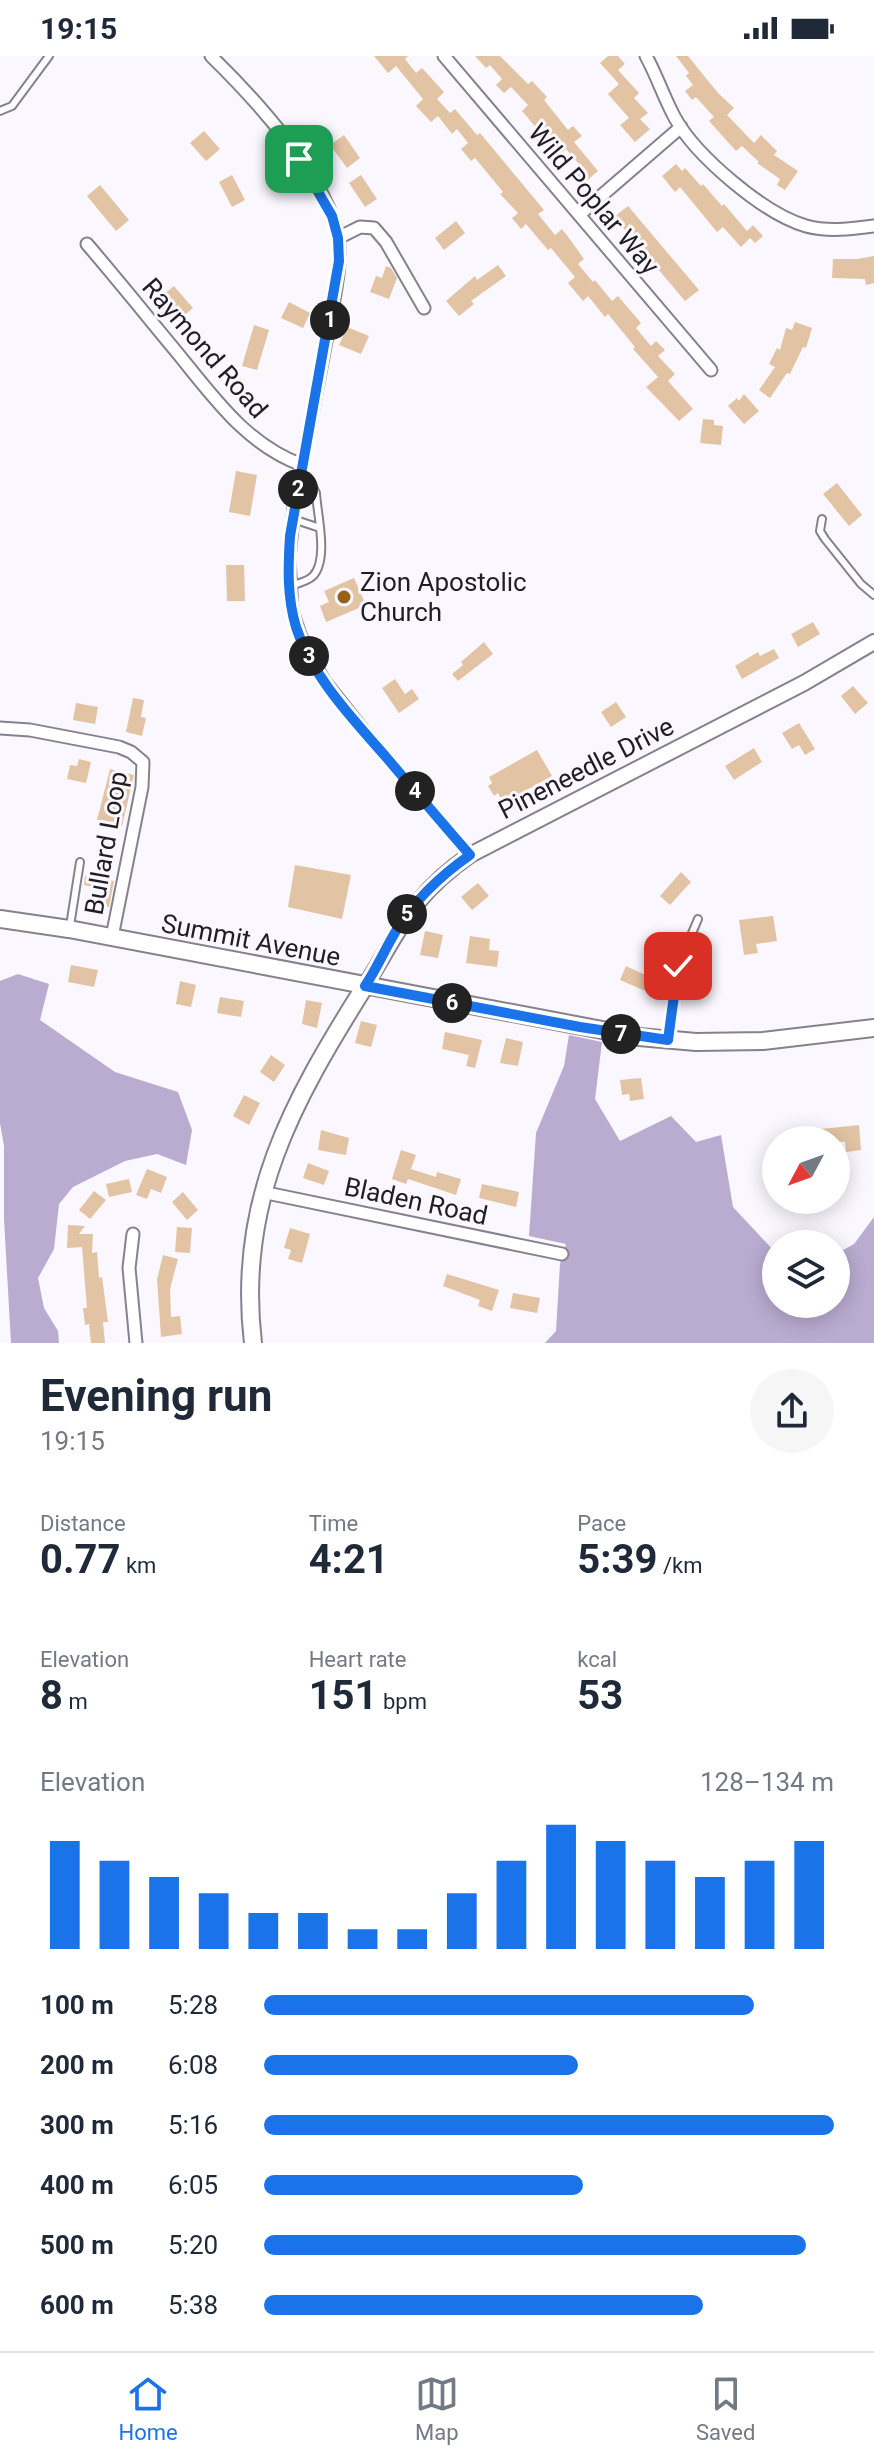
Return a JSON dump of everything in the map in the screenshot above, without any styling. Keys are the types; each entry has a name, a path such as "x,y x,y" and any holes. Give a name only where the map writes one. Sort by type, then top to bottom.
{"main road":[{"name":"Summit Avenue","path":"0,919 112,937 580,1027 668,1040 763,1041 874,1028"},
{"path":"253,1343 249,1297 250,1255 262,1192 289,1122 365,986"}],"street":[{"path":"211,56 262,111 299,159 327,204 338,238 337,284 293,519 289,586 297,630 325,682 470,855"},
{"name":"Wild Poplar Way","path":"444,56 711,370"},
{"path":"646,56 681,127 730,179 774,213 808,227 843,230 874,226"},
{"path":"579,215 681,127"},
{"path":"338,238 360,227 374,228 386,242 424,308"},
{"name":"Raymond Road","path":"87,244 230,416 259,443 301,472"},
{"name":"Pineneedle Drive","path":"365,986 417,901 442,876 470,855 804,683 874,642"},
{"name":"Bullard Loop","path":"0,728 30,730 119,747 143,762 142,787 112,937"},
{"name":"Bladen Road","path":"262,1192 562,1254"},
{"path":"133,1234 129,1268 136,1343"}],"lane":[{"path":"0,111 12,106 49,56"},
{"path":"289,586 313,576 322,540 316,493 301,472"},
{"path":"293,519 320,528"},
{"path":"822,519 820,531 825,539 874,595"},
{"path":"69,929 80,862"},
{"path":"668,1040 678,966 698,919"}],"shaded area":[{"path":"18,974 49,984 40,1020 115,1072 178,1092 192,1130 186,1165 157,1154 125,1161 73,1187 59,1204 54,1249 38,1278 44,1308 58,1331 59,1343 11,1343 4,1219 4,1146 0,1123 0,981"},
{"path":"569,1035 602,1042 595,1099 620,1141 671,1116 696,1142 721,1135 733,1207 762,1238 762,1318 850,1318 850,1246 874,1217 874,1343 545,1343 556,1331 560,1264 566,1244 529,1236 536,1133 564,1066"}],"building":[{"path":"374,56 408,56 405,59 416,73 422,68 444,92 437,99 450,113 455,109 477,135 480,133 544,210 538,214 555,235 562,229 584,259 578,264 593,282 595,280 612,301 618,296 641,323 636,328 651,346 656,341 665,350 658,356 675,374 668,381 693,409 679,421 646,387 658,377 608,314 605,317 588,296 583,301 568,283 575,277 551,248 548,250 526,224 521,229 512,218 518,213 500,194 503,192 475,158 471,161 461,149 468,143 457,129 452,134 438,116 431,122 416,106 423,99 396,66 388,73"},
{"path":"475,56 500,56 528,84 532,81 547,97 544,100 568,130 573,126 582,136 574,142 598,171 583,184 571,171 579,164 566,149 559,155 522,111 528,105 511,87 504,93 496,85 502,79 490,65 486,68"},
{"path":"608,56 618,56 625,64 618,70 639,93 634,98 648,113 640,119 650,129 635,142 620,125 629,118 608,94 619,84 600,63"},
{"path":"676,56 688,56 734,108 727,115 754,143 761,135 777,151 774,155 798,171 785,190 777,185 780,179 757,163 742,146 736,151 709,121 714,117 696,97 692,100 685,91 693,85 686,76 689,73"},
{"path":"204,131 220,149 206,161 190,143"},
{"path":"344,135 360,158 347,168 330,145"},
{"path":"676,164 682,171 685,168 701,186 703,184 747,231 753,225 763,236 755,243 750,238 741,247 723,227 717,232 680,187 675,192 662,176"},
{"path":"232,175 245,200 232,207 219,182"},
{"path":"361,175 377,199 365,207 349,183"},
{"path":"100,185 129,220 116,231 87,196"},
{"path":"628,206 699,290 685,301 614,217"},
{"path":"456,221 465,233 444,250 435,238"},
{"path":"874,256 874,283 866,285 865,279 832,278 833,259"},
{"path":"498,265 506,276 471,301 474,304 459,316 446,301 475,276 477,280"},
{"path":"386,266 397,278 389,299 370,292 376,276 382,278"},
{"path":"174,286 193,308 181,318 162,296"},
{"path":"289,302 310,313 303,328 281,318"},
{"path":"795,322 812,328 806,348 803,347 790,374 787,373 770,398 759,390 775,367 769,364 777,348 780,350 786,328 792,330"},
{"path":"254,325 269,330 257,370 242,366"},
{"path":"347,327 369,336 361,354 339,345"},
{"path":"744,394 759,411 744,424 728,406 737,398 739,401"},
{"path":"703,419 714,420 714,425 723,426 721,445 700,443"},
{"path":"236,471 257,475 250,516 229,512"},
{"path":"837,483 862,515 849,526 823,494"},
{"path":"226,565 244,565 245,601 227,601"},
{"name":"Zion Apostolic Church","path":"354,578 366,605 326,622 320,606 329,602 324,591"},
{"path":"813,622 820,634 798,647 791,634"},
{"path":"484,642 493,654 458,681 452,674"},
{"path":"774,649 779,658 742,679 735,666 758,652 760,656"},
{"path":"395,679 405,694 412,689 419,699 399,713 382,688"},
{"path":"853,686 868,703 855,714 841,696"},
{"path":"133,698 144,700 141,717 146,718 142,736 126,732"},
{"path":"616,702 626,717 611,727 601,712"},
{"path":"76,703 98,707 95,724 73,720"},
{"path":"799,723 815,749 805,755 799,745 792,749 782,733"},
{"path":"754,748 762,762 734,780 725,766"},
{"path":"537,750 552,776 503,803 498,793 494,796 488,786 492,783 489,777"},
{"path":"79,759 91,762 86,783 67,779 70,765 77,766"},
{"path":"110,769 134,775 122,826 97,820"},
{"path":"295,865 351,875 342,919 288,907"},
{"path":"681,872 691,882 670,905 660,896"},
{"path":"85,876 114,881 109,907 91,904 93,887 84,885"},
{"path":"478,883 489,896 472,910 461,897"},
{"path":"773,916 777,941 756,944 758,953 744,955 739,920"},
{"path":"425,931 443,935 438,958 420,955"},
{"path":"470,936 490,939 489,950 499,951 497,967 466,963"},
{"path":"71,965 98,970 94,987 68,982"},
{"path":"626,966 656,980 650,993 620,980"},
{"path":"180,981 196,985 191,1007 176,1004"},
{"path":"220,997 244,1001 241,1017 217,1013"},
{"path":"306,1000 322,1003 317,1028 302,1024"},
{"path":"361,1021 377,1025 371,1047 355,1043"},
{"path":"445,1032 482,1040 475,1068 466,1066 469,1055 442,1049"},
{"path":"506,1038 523,1042 518,1066 500,1063"},
{"path":"271,1055 285,1065 274,1082 260,1072"},
{"path":"641,1078 644,1099 630,1101 629,1094 622,1095 620,1080"},
{"path":"244,1095 260,1103 249,1125 233,1116"},
{"path":"859,1125 861,1150 850,1151 850,1126"},
{"path":"321,1130 349,1138 346,1155 318,1150"},
{"path":"401,1150 416,1155 411,1169 436,1177 437,1172 461,1179 456,1195 408,1179 406,1184 392,1179"},
{"path":"308,1163 329,1171 324,1185 303,1178"},
{"path":"147,1169 167,1177 161,1193 151,1189 147,1199 136,1195"},
{"path":"129,1179 132,1192 109,1197 106,1184"},
{"path":"482,1184 519,1192 516,1207 479,1198"},
{"path":"94,1191 106,1200 90,1219 79,1210"},
{"path":"183,1192 198,1210 187,1220 172,1202"},
{"path":"68,1225 85,1226 79,1234 93,1234 92,1253 97,1252 108,1322 103,1322 105,1343 91,1343 89,1324 85,1325 83,1308 87,1308 82,1247 67,1248"},
{"path":"177,1227 192,1228 190,1253 175,1252"},
{"path":"290,1228 310,1234 302,1263 288,1259 291,1250 284,1248"},
{"path":"163,1255 178,1259 170,1289 171,1317 180,1316 182,1334 161,1337 157,1279"},
{"path":"447,1274 499,1290 492,1311 478,1306 480,1300 443,1286"},
{"path":"513,1293 540,1298 537,1313 510,1308"}],"place":[{"name":"Zion Apostolic Church","path":"344,597"}],"route":[{"path":"299,159 327,204 339,250 335,294 290,536 288,576 292,611 304,646 325,682 470,855 442,876 417,901 405,916 365,986 580,1027 668,1040 678,966"}]}
